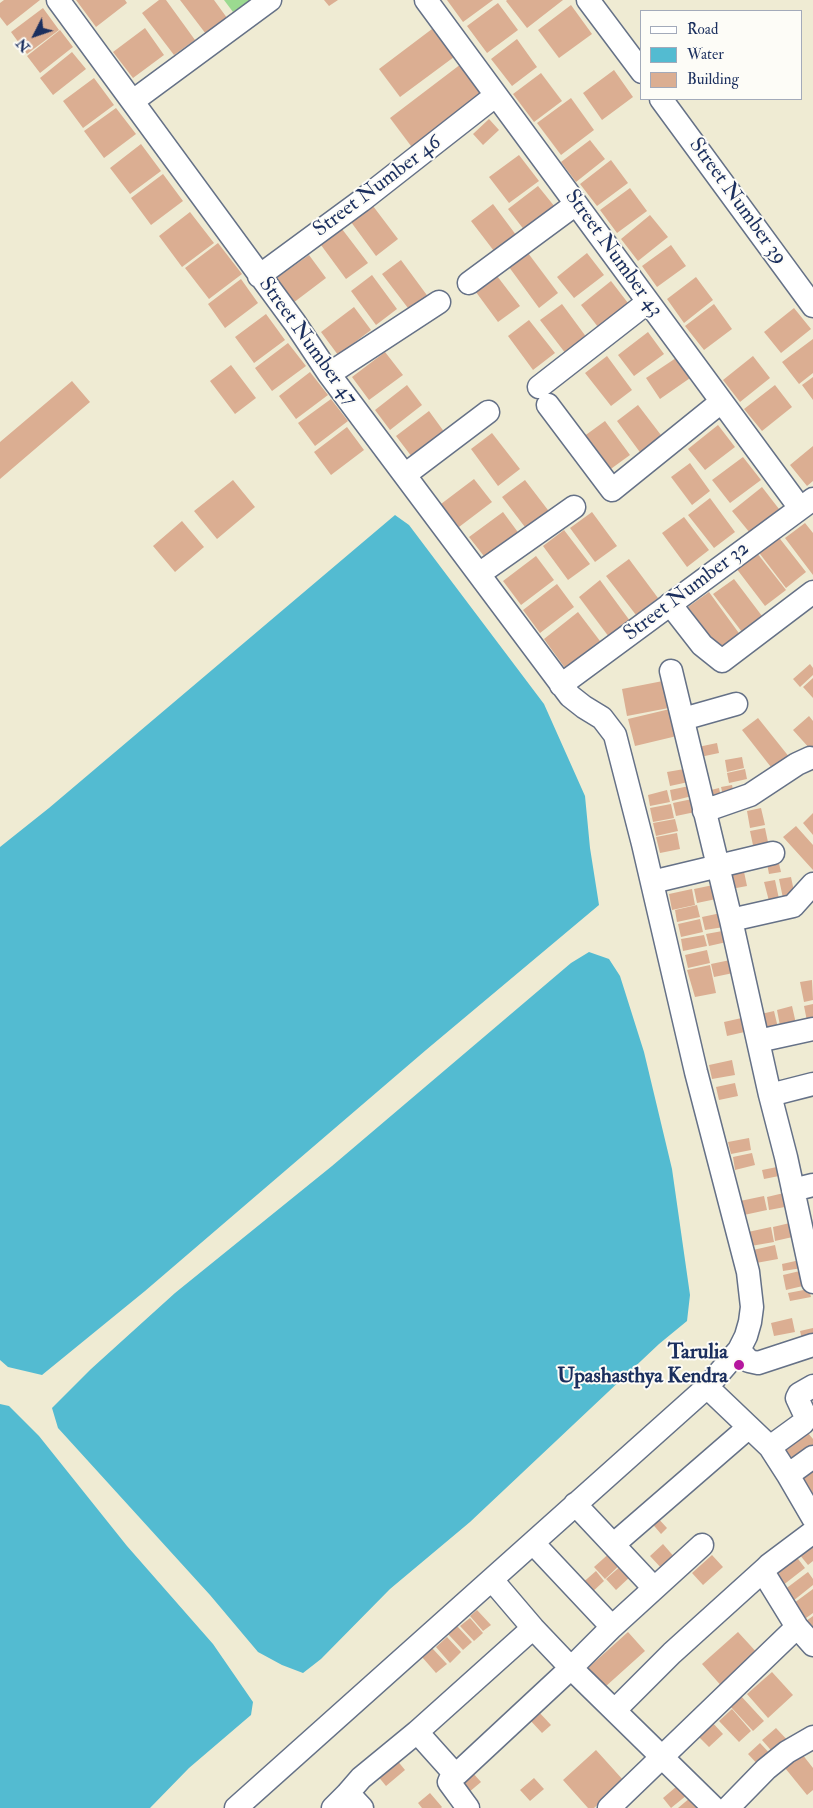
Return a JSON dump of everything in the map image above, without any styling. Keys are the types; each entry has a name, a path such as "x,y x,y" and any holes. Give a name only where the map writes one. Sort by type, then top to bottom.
{"street":[{"name":"Street Number 47","path":"58,0 295,323 330,374 560,683 577,702 602,718 615,735 652,882 696,1072 748,1272 752,1307 746,1336 739,1350 707,1387 236,1808"},
{"path":"133,101 270,0"},
{"name":"Street Number 43","path":"426,0 721,402 807,503"},
{"path":"588,0 640,69"},
{"name":"Street Number 46","path":"259,276 495,96"},
{"name":"Street Number 39","path":"663,100 813,306"},
{"path":"469,283 576,204"},
{"path":"330,374 439,302"},
{"path":"648,302 544,396 612,490 721,402"},
{"path":"406,474 488,412"},
{"name":"Street Number 32","path":"560,683 807,503"},
{"path":"479,574 574,507"},
{"path":"670,604 702,645 722,661 813,592"},
{"path":"671,671 731,920 770,1095 803,1188 813,1282"},
{"path":"682,719 736,704"},
{"path":"704,811 750,795 797,764 812,761"},
{"path":"652,882 772,852"},
{"path":"731,920 793,906 813,884"},
{"path":"758,1041 813,1029"},
{"path":"770,1095 813,1084"},
{"path":"739,1350 749,1361 758,1363 813,1345"},
{"path":"770,1447 806,1419 797,1402 797,1398 799,1394 813,1386"},
{"path":"707,1387 770,1447 813,1518"},
{"path":"614,1544 749,1427"},
{"path":"788,1475 813,1457"},
{"path":"575,1504 654,1588"},
{"path":"615,1710 672,1653 765,1569 813,1532"},
{"path":"533,1543 612,1627"},
{"path":"417,1732 453,1772 460,1773 572,1668 612,1627 702,1545"},
{"path":"765,1569 765,1574 797,1627 813,1645"},
{"path":"492,1580 533,1628 714,1808"},
{"path":"609,1808 797,1627"},
{"path":"348,1803 361,1778 417,1732 533,1628"},
{"path":"728,1808 766,1769 787,1752 813,1738"},
{"path":"453,1772 449,1782 468,1808"}],"green space":[{"path":"224,0 252,0 233,12"}],"water":[{"path":"395,515 409,525 544,704 585,796 590,848 599,905 426,1050 145,1291 42,1375 8,1367 0,1360 0,847 49,808"},
{"path":"589,952 609,959 620,976 644,1052 672,1169 690,1295 687,1321 659,1344 470,1522 390,1589 321,1659 303,1673 282,1665 258,1652 210,1595 58,1428 52,1408 91,1369 175,1293 332,1166 571,963"},
{"path":"0,1404 9,1406 39,1436 127,1546 213,1644 253,1702 251,1715 189,1768 150,1808 0,1808"}],"building":[{"path":"4,0 40,0 7,26 0,17 0,3"},
{"path":"76,0 125,0 127,3 96,27"},
{"path":"159,0 166,0 195,40 174,55 142,13"},
{"path":"180,0 214,0 230,22 209,38"},
{"path":"324,0 338,0 329,6"},
{"path":"447,0 493,0 463,22"},
{"path":"507,0 563,0 527,28"},
{"path":"498,3 518,30 487,53 467,26"},
{"path":"571,5 592,34 559,58 538,30"},
{"path":"43,8 59,30 27,54 11,32"},
{"path":"145,28 164,55 133,78 113,52"},
{"path":"432,29 454,57 400,97 379,69"},
{"path":"60,30 73,47 40,73 27,56"},
{"path":"517,39 537,67 512,86 491,59"},
{"path":"72,52 86,69 53,95 40,78"},
{"path":"461,64 486,96 414,150 390,118"},
{"path":"614,70 633,97 602,120 583,93"},
{"path":"541,73 562,101 534,122 513,94"},
{"path":"94,78 114,105 83,128 63,101"},
{"path":"571,98 594,130 561,155 537,123"},
{"path":"116,108 136,134 104,158 84,131"},
{"path":"489,119 499,130 483,145 473,134"},
{"path":"590,140 605,159 576,182 561,162"},
{"path":"141,144 161,171 130,194 110,168"},
{"path":"519,155 539,181 509,203 489,177"},
{"path":"611,160 628,183 597,206 580,184"},
{"path":"163,174 183,201 151,225 131,198"},
{"path":"538,186 555,207 525,231 508,209"},
{"path":"630,188 647,211 617,233 600,210"},
{"path":"493,204 519,239 497,255 471,221"},
{"path":"373,206 398,239 376,256 351,222"},
{"path":"190,212 214,243 182,267 159,236"},
{"path":"650,215 668,237 638,261 621,239"},
{"path":"342,229 368,263 346,279 321,245"},
{"path":"218,243 242,274 209,299 185,268"},
{"path":"671,245 686,266 657,287 642,266"},
{"path":"528,253 558,293 539,308 509,267"},
{"path":"587,253 604,275 574,298 557,277"},
{"path":"309,255 326,278 293,303 275,279"},
{"path":"401,260 429,298 411,312 382,274"},
{"path":"494,272 520,306 498,322 473,288"},
{"path":"372,275 397,309 376,325 351,291"},
{"path":"696,277 713,300 684,323 667,299"},
{"path":"241,279 258,303 225,328 208,304"},
{"path":"611,281 628,303 598,327 581,305"},
{"path":"562,304 587,338 566,354 540,320"},
{"path":"714,304 732,329 704,350 685,326"},
{"path":"354,307 371,330 338,355 321,332"},
{"path":"794,308 811,329 781,353 764,332"},
{"path":"266,314 285,340 254,363 235,337"},
{"path":"529,320 555,353 533,370 508,336"},
{"path":"648,332 664,354 634,376 618,355"},
{"path":"813,339 813,373 799,384 782,362"},
{"path":"288,343 306,366 272,391 255,368"},
{"path":"385,352 403,375 369,400 352,377"},
{"path":"607,356 632,390 611,406 585,373"},
{"path":"679,356 693,376 660,399 646,378"},
{"path":"753,356 770,378 740,402 723,380"},
{"path":"231,365 256,398 235,414 210,381"},
{"path":"310,372 328,395 296,419 279,396"},
{"path":"813,377 813,400 802,385"},
{"path":"72,381 90,402 0,479 0,442"},
{"path":"407,385 422,405 390,430 375,410"},
{"path":"775,385 792,407 762,431 744,409"},
{"path":"331,399 348,421 315,446 298,423"},
{"path":"638,405 664,439 642,455 617,421"},
{"path":"429,411 445,433 412,457 396,436"},
{"path":"605,421 630,455 608,471 583,437"},
{"path":"718,425 735,447 705,470 688,449"},
{"path":"347,427 364,450 331,475 314,452"},
{"path":"492,433 520,469 498,486 471,449"},
{"path":"813,446 813,481 807,486 790,465"},
{"path":"743,457 761,480 730,503 712,480"},
{"path":"690,463 710,491 692,505 671,477"},
{"path":"474,479 492,502 459,527 441,504"},
{"path":"233,480 255,507 217,539 194,511"},
{"path":"525,480 551,514 528,531 502,497"},
{"path":"762,487 779,509 750,533 732,511"},
{"path":"710,498 735,532 714,548 688,515"},
{"path":"503,512 520,535 487,560 469,537"},
{"path":"592,512 617,546 595,562 570,528"},
{"path":"684,517 709,550 687,567 662,533"},
{"path":"182,521 204,547 175,572 153,546"},
{"path":"805,523 813,533 813,575 785,538"},
{"path":"564,530 590,564 568,580 543,546"},
{"path":"777,535 806,572 786,588 757,550"},
{"path":"757,553 786,590 765,606 736,568"},
{"path":"536,556 554,580 521,605 503,581"},
{"path":"629,559 658,598 636,615 606,576"},
{"path":"734,579 762,616 742,632 713,594"},
{"path":"600,580 630,621 609,637 579,597"},
{"path":"557,584 574,607 540,633 523,610"},
{"path":"709,592 741,636 721,651 688,607"},
{"path":"578,612 600,641 565,668 544,639"},
{"path":"810,664 813,668 813,675 800,687 793,679"},
{"path":"813,678 813,698 803,687"},
{"path":"668,680 674,707 627,716 622,689"},
{"path":"674,708 681,735 635,746 628,719"},
{"path":"809,716 813,721 813,748 811,750 793,730"},
{"path":"758,718 790,758 774,771 742,730"},
{"path":"717,743 719,753 700,757 698,747"},
{"path":"742,757 744,768 727,772 725,760"},
{"path":"690,768 693,781 670,786 667,772"},
{"path":"745,769 747,779 729,783 727,773"},
{"path":"694,785 696,795 672,801 670,790"},
{"path":"732,785 735,798 724,800 721,787"},
{"path":"719,788 722,802 714,803 711,790"},
{"path":"667,790 670,802 650,806 648,795"},
{"path":"697,798 700,811 676,816 673,803"},
{"path":"671,804 674,818 653,822 650,808"},
{"path":"761,808 765,825 750,828 747,811"},
{"path":"813,813 813,835 803,823"},
{"path":"675,819 678,831 656,836 653,823"},
{"path":"796,826 813,845 813,870 783,837"},
{"path":"765,828 769,847 754,850 750,831"},
{"path":"677,833 680,849 660,853 656,837"},
{"path":"777,855 781,872 769,874 766,858"},
{"path":"743,867 747,886 731,889 727,871"},
{"path":"791,877 796,901 784,903 779,879"},
{"path":"775,880 779,899 769,901 764,882"},
{"path":"718,884 721,898 697,903 694,889"},
{"path":"692,889 695,905 672,910 669,894"},
{"path":"697,905 700,917 677,922 675,910"},
{"path":"721,913 724,927 705,930 702,917"},
{"path":"700,919 703,932 681,937 678,924"},
{"path":"728,930 731,941 709,946 706,934"},
{"path":"704,935 707,946 683,951 681,939"},
{"path":"707,950 710,963 688,968 685,955"},
{"path":"735,959 738,972 714,977 711,964"},
{"path":"710,965 716,993 695,997 687,970"},
{"path":"812,980 813,1000 804,1002 800,982"},
{"path":"813,1004 813,1025 808,1026 804,1006"},
{"path":"792,1006 797,1028 781,1031 777,1010"},
{"path":"774,1011 779,1032 766,1035 761,1014"},
{"path":"746,1017 749,1031 727,1036 724,1022"},
{"path":"732,1060 735,1075 712,1079 709,1065"},
{"path":"735,1083 738,1096 719,1100 716,1087"},
{"path":"749,1138 751,1150 731,1154 728,1142"},
{"path":"752,1153 755,1165 735,1170 733,1157"},
{"path":"777,1167 779,1176 764,1179 762,1170"},
{"path":"788,1192 790,1206 769,1210 767,1197"},
{"path":"764,1196 767,1210 744,1215 740,1201"},
{"path":"794,1222 797,1236 775,1241 773,1227"},
{"path":"771,1227 774,1242 751,1246 748,1232"},
{"path":"775,1245 778,1259 756,1263 753,1250"},
{"path":"800,1260 802,1268 783,1271 782,1264"},
{"path":"804,1270 807,1285 786,1290 783,1275"},
{"path":"809,1289 811,1297 790,1301 788,1293"},
{"path":"792,1318 795,1332 774,1336 771,1323"},
{"path":"813,1328 813,1341 803,1343 800,1331"},
{"path":"808,1433 813,1439 813,1456 795,1469 783,1451"},
{"path":"813,1464 813,1496 798,1475"},
{"path":"656,1516 667,1528 661,1534 650,1521"},
{"path":"813,1534 813,1561 808,1565 795,1549"},
{"path":"663,1544 676,1559 664,1571 650,1556"},
{"path":"612,1551 622,1563 605,1579 594,1567"},
{"path":"792,1551 805,1568 782,1586 769,1569"},
{"path":"712,1555 723,1567 703,1585 692,1573"},
{"path":"623,1564 632,1575 616,1590 606,1579"},
{"path":"596,1571 604,1581 589,1595 580,1585"},
{"path":"808,1572 813,1579 813,1585 793,1601 784,1590"},
{"path":"813,1589 813,1613 806,1618 794,1603"},
{"path":"477,1610 491,1625 483,1631 470,1616"},
{"path":"813,1616 813,1629 806,1621"},
{"path":"470,1618 483,1633 474,1641 460,1626"},
{"path":"457,1626 472,1642 463,1650 448,1634"},
{"path":"628,1632 645,1651 605,1687 588,1668"},
{"path":"738,1632 760,1656 724,1689 702,1664"},
{"path":"447,1637 461,1652 450,1663 436,1647"},
{"path":"432,1648 447,1664 436,1673 422,1657"},
{"path":"772,1672 793,1695 768,1718 747,1694"},
{"path":"741,1696 764,1721 753,1731 730,1706"},
{"path":"732,1709 751,1731 739,1742 719,1721"},
{"path":"538,1711 551,1725 542,1733 529,1719"},
{"path":"712,1722 723,1734 709,1747 697,1735"},
{"path":"776,1728 791,1744 777,1757 762,1740"},
{"path":"760,1743 774,1758 762,1769 748,1754"},
{"path":"596,1750 624,1781 594,1808 588,1808 563,1780"},
{"path":"802,1754 813,1768 813,1790 807,1795 785,1768"},
{"path":"396,1759 405,1770 386,1786 377,1775"},
{"path":"472,1772 481,1782 468,1793 459,1784"},
{"path":"534,1778 544,1789 530,1801 520,1790"},
{"path":"683,1781 692,1791 671,1808 663,1798"},
{"path":"697,1792 710,1808 678,1808"},
{"path":"430,1793 441,1808 422,1808 418,1803"}],"place":[{"name":"Tarulia Upashasthya Kendra","path":"739,1365"}]}
